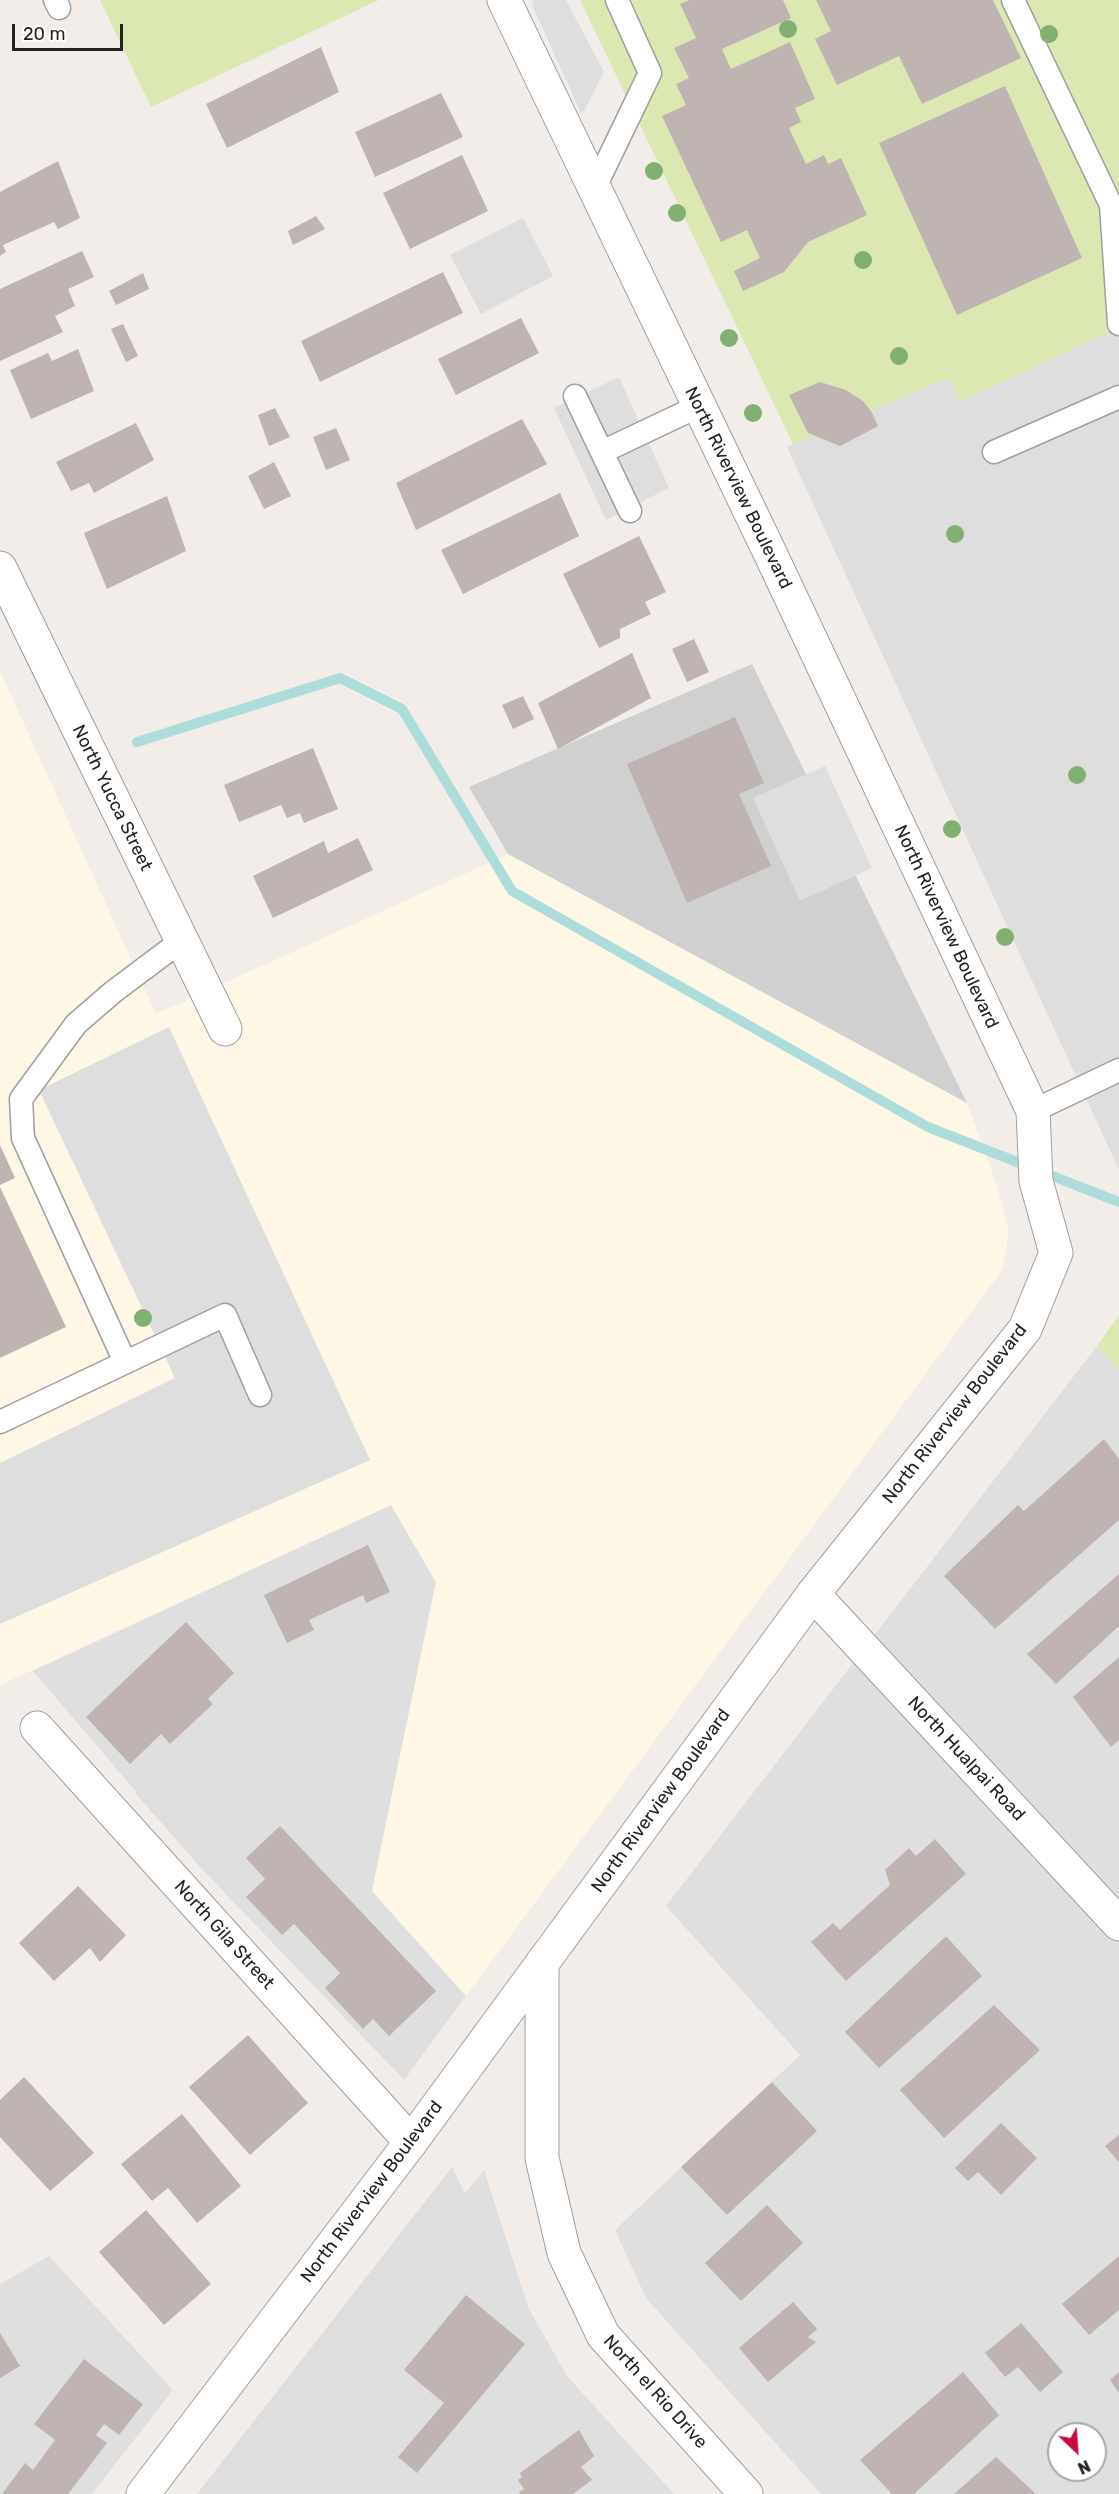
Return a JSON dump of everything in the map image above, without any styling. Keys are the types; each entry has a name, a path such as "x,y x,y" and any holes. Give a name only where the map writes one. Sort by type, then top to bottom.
{"street":[{"name":"North Riverview Boulevard","path":"143,2494 411,2142 813,1594 1025,1329 1056,1253 1036,1181 1033,1111 504,0"},
{"name":"North Yucca Street","path":"0,568 225,1029"},
{"name":"North Hualpai Road","path":"813,1594 1119,1924"},
{"name":"North Gila Street","path":"37,1728 411,2142"},
{"name":"North el Rio Drive","path":"542,1963 542,2158 564,2253 603,2335 746,2494"}],"lane":[{"path":"595,187 650,73 617,0"},
{"path":"1013,0 1111,205 1119,324"},
{"path":"575,396 630,512"},
{"path":"994,452 1119,397"},
{"path":"602,452 699,406"},
{"path":"125,1362 23,1138 21,1099 76,1024 113,992 181,941"},
{"path":"1033,1111 1119,1070"},
{"path":"0,1422 225,1315 260,1395"}],"shaded area":[{"path":"534,0 566,0 604,72 582,115 532,5"},
{"path":"523,218 553,276 481,314 450,255"},
{"path":"1119,327 1119,1170 787,447 948,378 960,402"},
{"path":"619,377 669,488 606,520 554,408"},
{"path":"752,664 967,1103 508,854 469,787"},
{"path":"0,671 156,1014 508,854 967,1103 995,1180 1009,1230 1003,1269 466,1996 372,1891 436,1582 391,1505 0,1685"},
{"path":"825,766 872,868 800,901 753,798"},
{"path":"169,1027 370,1460 0,1624 0,1463 175,1378 39,1090"},
{"path":"1097,1346 1119,1370 1119,2494 821,2494 646,2298 615,2230 800,2055 666,1906"},
{"path":"391,1505 436,1582 372,1891 466,1996 404,2080 202,1869 33,1671"},
{"path":"327,1627 394,1704 202,1869 135,1793"},
{"path":"1072,1919 1119,1966 1119,1979 1051,2046 998,1993"},
{"path":"452,2167 488,2241 286,2494 197,2494"},
{"path":"484,2170 528,2307 567,2376 674,2494 222,2494"},
{"path":"49,2256 173,2390 92,2494 0,2494 0,2284"}],"green space":[{"path":"100,0 379,0 151,107"},
{"path":"580,0 1119,0 1119,1123"},
{"path":"1119,1315 1119,1370 1097,1346"}],"building":[{"path":"689,0 783,0 791,18 722,49 731,69 790,42 815,99 795,108 801,122 789,128 806,164 824,155 828,164 841,158 867,215 808,242 784,272 743,291 734,271 760,258 747,230 721,242 662,116 686,105 676,84 689,78 674,48 696,38 680,4"},
{"path":"816,0 993,0 1021,58 922,104 899,56 837,85 815,39 831,31"},
{"path":"321,47 339,92 227,148 206,104"},
{"path":"1005,86 1082,258 957,315 879,143"},
{"path":"441,93 463,137 375,177 355,132"},
{"path":"462,155 488,211 410,249 383,193"},
{"path":"58,161 80,218 58,229 54,222 3,245 6,252 0,256 0,192"},
{"path":"316,216 325,229 293,245 288,231"},
{"path":"82,251 94,277 68,289 75,306 55,316 63,332 0,361 0,289"},
{"path":"443,272 463,313 320,382 301,341"},
{"path":"143,273 149,289 116,305 109,291"},
{"path":"521,318 539,353 456,395 438,359"},
{"path":"123,324 138,356 126,362 111,329"},
{"path":"78,349 94,391 31,419 10,370 48,353 52,361"},
{"path":"820,382 846,390 863,401 878,426 840,446 808,433 789,395"},
{"path":"275,408 290,437 269,446 258,415"},
{"path":"522,419 547,464 416,530 396,483"},
{"path":"136,423 154,460 94,493 89,483 71,491 56,462"},
{"path":"336,428 350,460 326,470 313,437"},
{"path":"274,462 291,496 264,509 248,476"},
{"path":"560,493 579,536 463,594 441,550"},
{"path":"167,496 186,551 107,589 84,533"},
{"path":"639,536 666,592 645,602 651,614 620,629 620,638 599,648 563,574"},
{"path":"694,639 709,672 687,682 672,649"},
{"path":"632,653 651,698 558,749 538,703"},
{"path":"523,696 534,719 513,729 502,705"},
{"path":"735,717 764,783 739,794 771,866 687,903 627,764"},
{"path":"313,748 338,809 304,823 300,813 287,818 281,805 239,822 224,785"},
{"path":"358,838 373,870 273,918 253,876 324,841 328,853"},
{"path":"0,1145 15,1178 0,1185"},
{"path":"0,1187 66,1327 0,1358"},
{"path":"1104,1439 1119,1459 1119,1520 995,1629 944,1576 1018,1505 1024,1511"},
{"path":"368,1545 390,1592 366,1603 363,1595 309,1620 314,1630 287,1643 264,1595"},
{"path":"1119,1574 1119,1626 1056,1684 1027,1654"},
{"path":"186,1622 234,1673 208,1699 213,1704 170,1744 161,1734 130,1764 86,1717"},
{"path":"1119,1657 1119,1740 1111,1747 1073,1697"},
{"path":"280,1826 436,1991 389,2036 373,2019 363,2029 325,1988 340,1973 294,1924 282,1935 246,1897 265,1879 246,1858"},
{"path":"935,1839 966,1874 846,1981 811,1942 833,1923 840,1930 890,1885 885,1870 909,1848 916,1856"},
{"path":"78,1886 126,1935 100,1962 90,1948 54,1981 19,1943"},
{"path":"946,1936 982,1976 879,2068 845,2032"},
{"path":"994,2005 1040,2050 944,2138 900,2090"},
{"path":"248,2035 308,2103 250,2155 189,2087"},
{"path":"24,2077 94,2153 50,2191 0,2137 0,2100"},
{"path":"772,2082 817,2131 727,2215 681,2167"},
{"path":"182,2114 241,2186 197,2223 168,2188 152,2201 121,2164"},
{"path":"1001,2123 1037,2158 1001,2195 978,2172 968,2181 955,2168"},
{"path":"1119,2135 1119,2162 1105,2146"},
{"path":"767,2205 803,2243 741,2301 705,2263"},
{"path":"146,2210 211,2284 164,2325 99,2252"},
{"path":"1119,2256 1119,2310 1089,2335 1062,2304"},
{"path":"466,2295 525,2344 417,2473 398,2457 444,2403 404,2370"},
{"path":"793,2302 817,2329 808,2337 816,2342 768,2382 739,2348"},
{"path":"1021,2323 1063,2372 1040,2392 1018,2367 1005,2377 985,2353"},
{"path":"0,2333 20,2366 0,2378"},
{"path":"84,2359 143,2404 119,2435 104,2424 96,2435 107,2443 68,2494 2,2494 25,2463 33,2470 55,2440 34,2424"},
{"path":"963,2372 999,2415 914,2494 892,2494 860,2460"},
{"path":"1119,2372 1119,2393 1110,2380"},
{"path":"579,2430 594,2456 581,2467 592,2480 573,2494 520,2494 519,2492 524,2489 518,2480 522,2477 520,2473"},
{"path":"996,2457 1036,2494 954,2494"}],"waterway":[{"path":"137,742 340,678 402,709 512,891 928,1127 1119,1202"}]}
